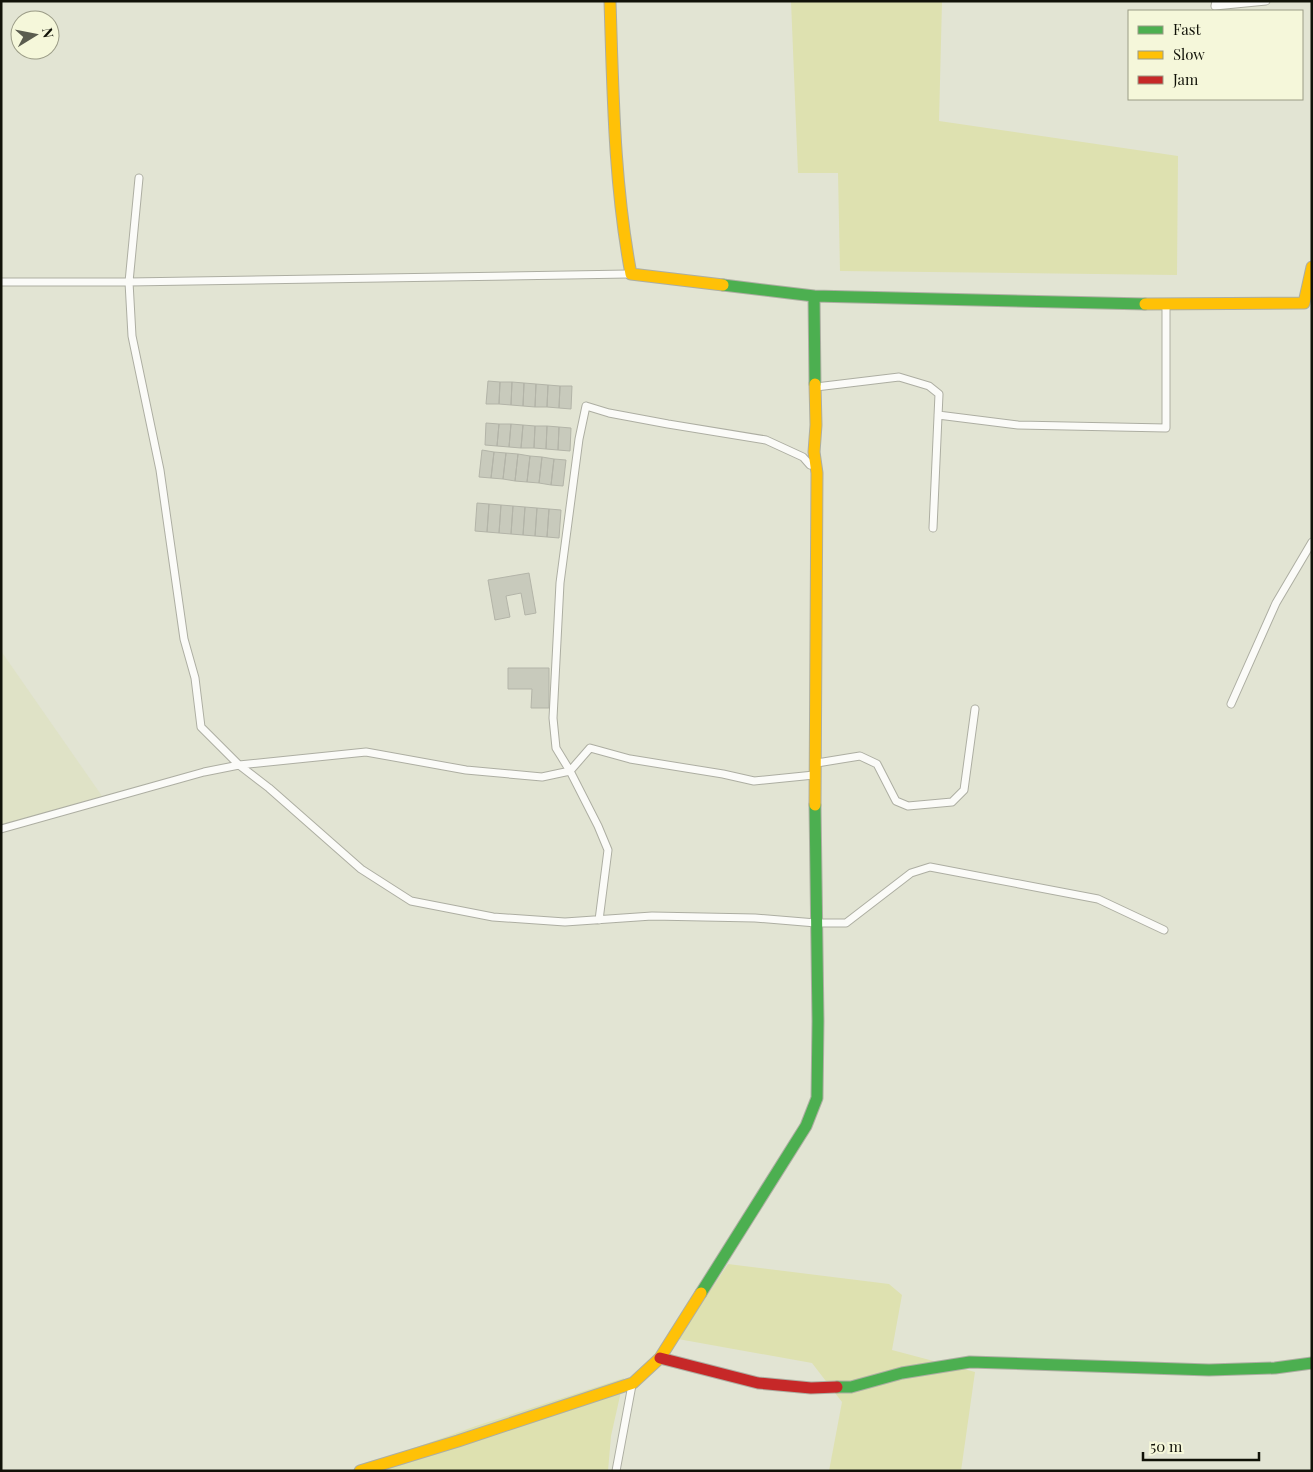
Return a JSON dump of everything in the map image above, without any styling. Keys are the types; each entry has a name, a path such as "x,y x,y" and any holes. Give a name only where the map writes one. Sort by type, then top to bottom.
{"street":[{"path":"610,1 617,165 624,240 631,274 814,296 1166,304 1308,303 1312,267"},
{"path":"360,1471 458,1441 633,1382 660,1358 806,1126 816,1098 818,1021 816,923 817,473 814,452 816,387 814,296"},
{"path":"660,1358 758,1383 811,1388 851,1387 902,1373 970,1362 1208,1370 1275,1368 1312,1363"}],"lane":[{"path":"1216,1 1215,6 1266,1"},
{"path":"139,178 129,282 132,336 160,470 184,639 195,678 201,727 239,765 269,788 360,869 411,901 493,917 565,922 652,916 755,918 816,923 846,923 911,874 930,867 1098,898 1164,930"},
{"path":"1,282 129,282 631,274"},
{"path":"938,415 1018,425 1166,428 1166,304"},
{"path":"816,387 900,377 929,386 939,394 933,528"},
{"path":"599,920 608,850 570,771 556,748 553,718 560,583 579,439 586,406 609,413 766,440 803,457 817,473"},
{"path":"1231,704 1276,603 1312,542"},
{"path":"1,829 195,775 239,765 366,752 466,770 542,777 570,771 590,748 630,759 715,772 754,781 816,769 860,756 877,764 896,801 908,806 952,802 964,790 975,709"},
{"path":"616,1471 633,1382"}],"shaded area":[{"path":"1,651 102,796 1,825"}],"green space":[{"path":"791,1 942,1 939,121 1178,156 1177,275 840,271 838,173 798,173"},
{"path":"728,1264 889,1284 902,1295 892,1350 975,1372 961,1471 829,1471 842,1402 812,1363 678,1339"},
{"path":"624,1378 611,1436 608,1471 349,1471 476,1426"}],"building":[{"path":"488,381 500,382 499,404 486,404"},
{"path":"500,382 512,382 511,405 499,404"},
{"path":"512,382 524,383 523,406 511,405"},
{"path":"524,383 536,384 535,407 523,406"},
{"path":"536,384 548,385 547,407 535,407"},
{"path":"548,385 560,386 559,408 547,407"},
{"path":"560,386 572,386 571,409 559,408"},
{"path":"486,423 499,424 497,446 485,445"},
{"path":"499,424 511,424 509,447 497,446"},
{"path":"511,424 523,425 521,448 509,447"},
{"path":"523,425 535,426 534,448 521,448"},
{"path":"535,426 547,426 546,449 534,448"},
{"path":"547,426 559,427 558,450 546,449"},
{"path":"559,427 571,428 570,451 558,450"},
{"path":"482,450 494,452 491,478 479,477"},
{"path":"494,452 506,453 503,479 491,478"},
{"path":"506,453 518,454 515,481 503,479"},
{"path":"518,454 530,456 527,482 515,481"},
{"path":"530,456 542,457 539,483 527,482"},
{"path":"542,457 554,459 551,485 539,483"},
{"path":"554,459 566,460 563,486 551,485"},
{"path":"477,503 489,504 487,532 475,531"},
{"path":"489,504 501,505 499,533 487,532"},
{"path":"501,505 513,506 511,534 499,533"},
{"path":"513,506 525,507 523,535 511,534"},
{"path":"525,507 537,508 535,536 523,535"},
{"path":"537,508 549,509 547,537 535,536"},
{"path":"549,509 561,510 559,538 547,537"},
{"path":"529,573 536,613 525,615 521,593 506,596 510,617 495,620 488,580"},
{"path":"508,668 549,668 549,708 531,708 532,689 508,689"}],"traffic: fast":[{"path":"723,285 814,296"},
{"path":"815,384 814,296 1145,304"},
{"path":"701,1293 806,1126 817,1098 818,1021 815,805"},
{"path":"837,1387 851,1387 902,1373 970,1362 1209,1370 1275,1368 1312,1363"}],"traffic: slow":[{"path":"610,1 613,104 618,172 625,240 631,274 723,285"},
{"path":"1145,304 1304,303 1312,267"},
{"path":"815,384 816,425 814,452 817,473 815,805"},
{"path":"360,1471 458,1441 633,1383 660,1358 701,1293"}],"traffic: jam":[{"path":"660,1358 758,1383 811,1388 837,1387"}]}
